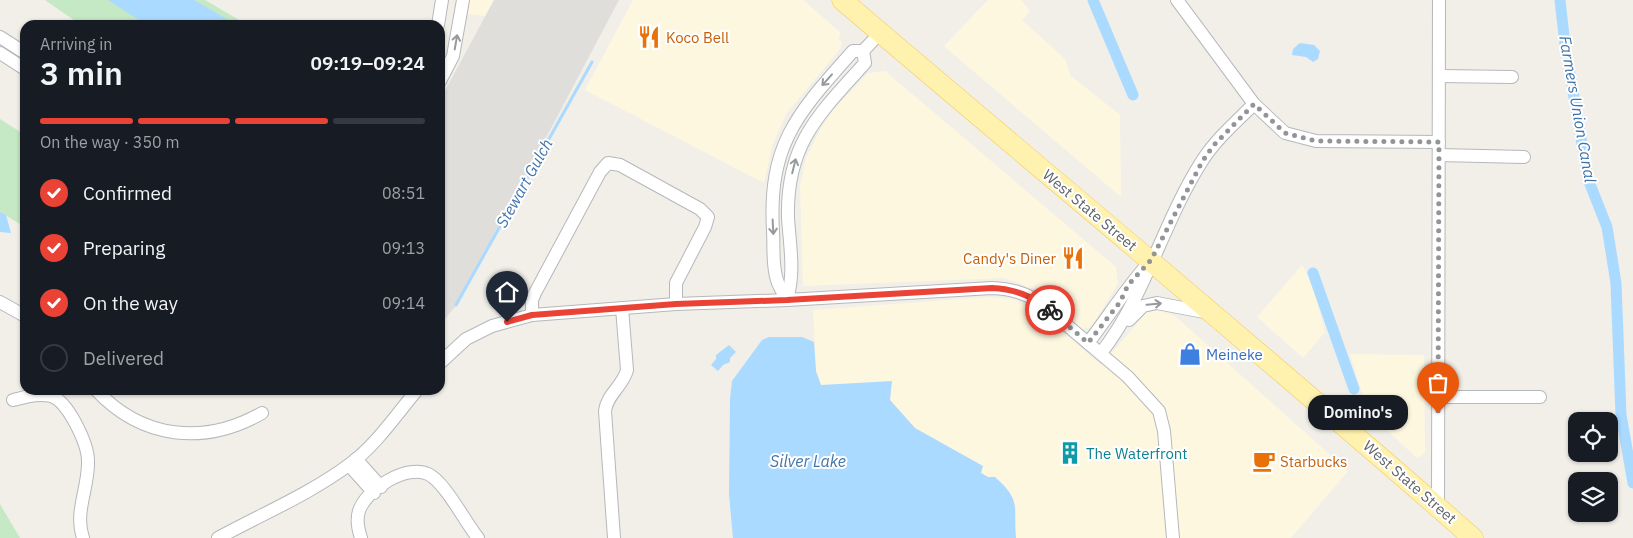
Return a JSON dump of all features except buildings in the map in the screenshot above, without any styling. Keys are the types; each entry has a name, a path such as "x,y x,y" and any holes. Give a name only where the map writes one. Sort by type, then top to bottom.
{"main road":[{"name":"West State Street","path":"842,0 1151,260 1438,505 1473,538"}],"street":[{"path":"439,20 442,0"},
{"path":"445,71 453,56 463,0"},
{"path":"1177,0 1254,104 1285,133 1316,141 1439,142"},
{"path":"1438,505 1439,0"},
{"path":"787,300 776,279 772,202 777,161 793,123 804,107 853,51 863,51 880,33"},
{"path":"0,37 20,50"},
{"path":"0,53 20,66"},
{"path":"1439,76 1512,77"},
{"path":"1117,332 1142,288 1151,260 1202,162 1213,146 1254,104"},
{"path":"1439,155 1524,157"},
{"path":"532,315 532,300 535,292 600,172 608,163 620,166 707,213 706,227 676,283 676,304"},
{"path":"1088,343 1120,302 1128,285 1151,260"},
{"path":"445,358 466,339 492,326 532,315 676,304 787,300 992,288 1011,289 1029,295 1042,304 1101,353 1148,396 1159,411 1164,431 1173,538"},
{"path":"0,302 20,313"},
{"path":"1101,353 1117,332 1142,306 1157,302 1213,314"},
{"path":"614,538 605,411 609,396 623,379 627,370 622,308"},
{"path":"13,400 34,395"},
{"path":"43,395 53,397 68,411 83,437 88,461 80,513 80,528 83,538"},
{"path":"101,395 114,408 131,418 149,427 175,433 199,434 226,429 262,412"},
{"path":"218,538 316,486 353,462 413,395"},
{"path":"1438,397 1540,397"},
{"path":"353,462 377,490"},
{"path":"361,538 357,523 359,511 364,502 399,474 414,471 427,474 439,481 478,538"}],"shaded area":[{"path":"468,0 494,0 485,16 468,14"},
{"path":"494,0 619,0 459,302 445,319 445,91"},
{"path":"633,0 803,0 841,33 838,39 842,42 840,49 786,114 772,146 764,183 585,90"},
{"path":"988,0 1021,0 1030,11 1022,20 1065,59 1071,76 1120,115 1121,197 944,46"},
{"path":"885,71 1116,267 1118,283 1092,327 1082,329 1040,291 1004,278 803,286 800,186 806,158 821,128 833,110 868,73"},
{"path":"1302,265 1312,283 1325,332 1303,358 1257,317"},
{"path":"988,297 1013,299 1039,312 1101,365 1147,312 1159,310 1175,316 1348,471 1291,538 1016,538 1014,515 1016,506 988,477 981,473 982,466 915,428 890,400 821,385 816,371 813,310"},
{"path":"1350,354 1424,355 1425,453 1417,458 1368,413"}],"green space":[{"path":"45,0 205,0 239,20 74,20"},
{"path":"0,119 20,132 20,224 0,212"},
{"path":"0,504 20,538 0,538"}],"water":[{"path":"108,0 194,0 228,20 139,20"},
{"path":"1300,43 1314,45 1320,51 1318,59 1313,62 1306,57 1292,55 1293,49"},
{"path":"0,212 6,215 11,233 0,232"},
{"name":"Silver Lake","path":"769,337 802,337 814,342 816,371 821,385 892,381 890,400 915,428 983,466 981,473 988,477 995,477 1004,485 1013,498 1016,538 733,538 729,494 730,399 732,381 762,340"},
{"path":"729,345 736,352 730,358 730,362 723,365 718,371 711,365 716,359 716,355"}],"waterway":[{"path":"1093,0 1133,95"},
{"name":"Farmers Union Canal","path":"1560,0 1565,45 1588,179 1607,227 1616,283 1621,415 1633,483"},
{"name":"Stewart Gulch","path":"456,305 592,62"},
{"path":"1313,273 1354,389"}],"way so far":[{"path":"1050,310 1088,343 1120,302 1128,285 1151,260 1202,162 1213,146 1254,104 1285,133 1316,141 1439,142 1438,413"}],"place":[{"name":"Koco Bell","path":"649,37"},
{"name":"Candy's Diner","path":"1073,258"},
{"name":"Meineke","path":"1190,354"},
{"name":"Domino's","path":"1438,413"},
{"name":"The Waterfront","path":"1070,453"},
{"name":"Starbucks","path":"1264,461"}],"route":[{"path":"507,322 532,315 676,304 787,300 992,288 1011,289 1029,295 1050,310"}]}
